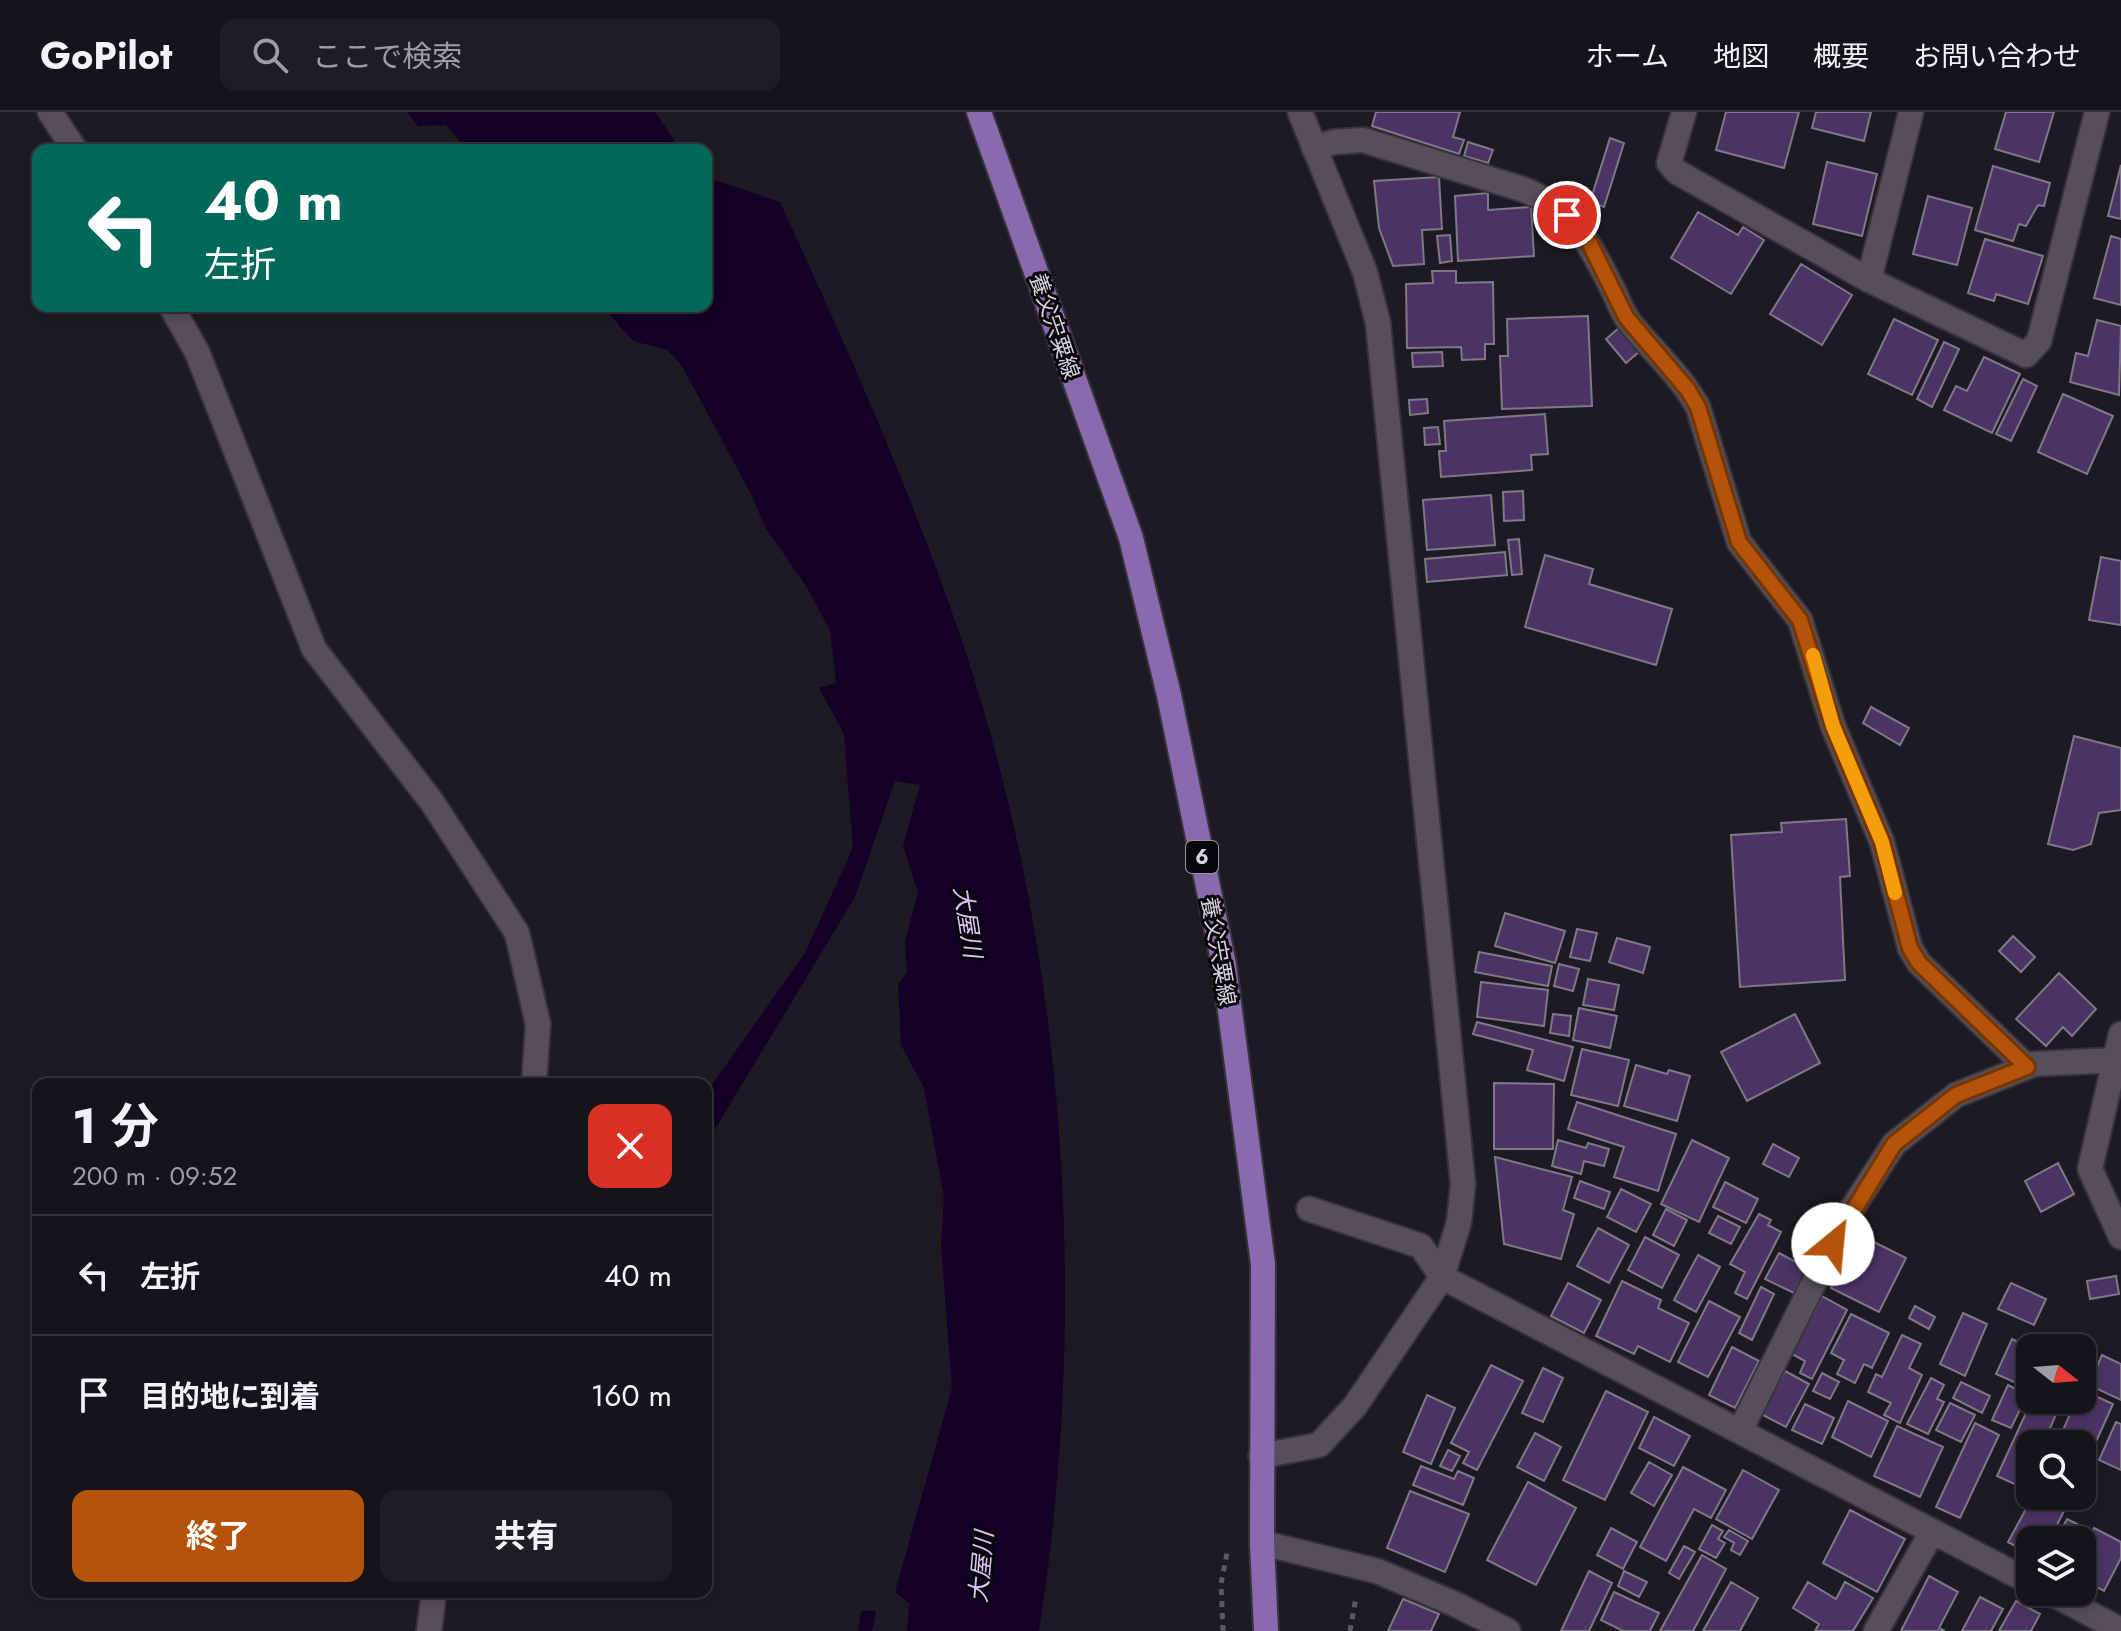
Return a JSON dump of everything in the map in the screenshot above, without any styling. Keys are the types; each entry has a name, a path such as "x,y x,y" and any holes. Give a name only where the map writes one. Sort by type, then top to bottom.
{"main road":[{"name":"養父宍粟線","path":"979,112 1131,538 1169,695 1224,965 1263,1264 1261,1456 1266,1631"}],"street":[{"path":"50,112 71,144"},
{"path":"1261,1456 1319,1445 1355,1406 1442,1277 1459,1222 1463,1184 1378,323 1365,272 1300,112"},
{"path":"1684,112 1669,163 1677,172 1869,280 2026,355 2039,341 2097,112"},
{"path":"1869,280 1911,112"},
{"path":"1314,148 1334,142 1363,140 1522,189 1557,206 1590,244 1626,317 1688,390 1698,407 1739,542 1800,620 1833,726 1882,842 1910,948 1919,963 2027,1067"},
{"path":"174,312 197,352 314,649 432,802 517,933 538,1024 534,1078"},
{"path":"2121,1034 2090,1169 2121,1237"},
{"path":"1740,1431 1846,1218 1894,1144 1956,1095 2027,1067 2116,1060"},
{"path":"1309,1209 1421,1246 1442,1277 2016,1575"},
{"path":"1876,1631 1932,1532"},
{"path":"1262,1543 1377,1571 1457,1605 1508,1631"},
{"path":"429,1631 433,1598"},
{"path":"2076,1606 2121,1630"}],"water":[{"path":"407,112 655,112 677,144 462,144 446,125 418,126"},
{"name":"大屋川","path":"712,179 780,202 877,419 962,641 998,760 1026,882 1046,1006 1059,1131 1065,1257 1063,1383 1055,1508 1039,1631 907,1631 909,1603 895,1592 952,1388 941,1247 944,1197 924,1088 901,1045 898,984 907,972 905,941 918,893 903,846 920,785 895,781 855,897 712,1134 712,1085 805,953 853,848 844,734 819,688 836,683 830,630 806,586 765,527 751,494 682,366 667,350 633,341 607,312 712,312"},
{"path":"861,1611 876,1611 872,1631 858,1631"}],"building":[{"path":"1376,112 1460,112 1453,137 1464,140 1459,154 1372,126"},
{"path":"1726,112 1799,112 1784,168 1716,150"},
{"path":"1816,112 1871,112 1864,141 1812,128"},
{"path":"2006,112 2054,112 2039,162 1995,149"},
{"path":"1610,138 1624,143 1604,207 1590,202"},
{"path":"1468,142 1493,150 1488,163 1464,156"},
{"path":"1827,162 1877,174 1862,236 1813,224"},
{"path":"2121,165 2121,219 2108,216"},
{"path":"1993,166 2050,183 2044,206 2038,205 2026,226 2019,224 2013,241 1975,230"},
{"path":"1439,177 1442,229 1422,230 1424,264 1393,266 1379,228 1374,181"},
{"path":"1488,193 1488,210 1531,207 1534,256 1458,261 1455,196"},
{"path":"1928,196 1972,208 1957,265 1913,254"},
{"path":"1698,212 1738,235 1743,227 1764,240 1731,294 1671,258"},
{"path":"1450,235 1452,261 1440,263 1437,236"},
{"path":"2111,236 2121,239 2121,305 2094,298"},
{"path":"1985,239 2043,256 2028,304 1996,294 1994,301 1968,293"},
{"path":"1801,264 1852,295 1822,345 1770,314"},
{"path":"1432,271 1456,271 1456,283 1493,282 1494,344 1485,344 1485,359 1462,360 1461,347 1407,348 1406,284 1433,283"},
{"path":"1588,316 1592,406 1502,409 1500,356 1508,356 1507,319"},
{"path":"1894,319 1938,340 1912,395 1868,374"},
{"path":"2097,320 2121,326 2119,395 2070,382 2076,353 2088,356"},
{"path":"1620,327 1640,351 1626,363 1606,339"},
{"path":"1944,342 1959,349 1932,407 1917,399"},
{"path":"1442,352 1443,366 1413,367 1412,353"},
{"path":"1984,357 2020,374 1992,433 1944,410 1956,386 1967,391"},
{"path":"2023,379 2037,386 2011,441 1996,434"},
{"path":"2063,394 2113,416 2087,474 2038,452"},
{"path":"1427,399 1428,413 1410,415 1409,400"},
{"path":"1545,414 1548,454 1531,455 1532,470 1441,477 1439,451 1446,451 1444,421"},
{"path":"1438,427 1440,444 1425,445 1424,428"},
{"path":"1523,491 1524,520 1504,521 1503,492"},
{"path":"1491,495 1495,545 1427,550 1423,500"},
{"path":"1519,539 1522,574 1512,575 1508,540"},
{"path":"1505,552 1507,575 1427,582 1425,559"},
{"path":"1545,555 1593,569 1589,584 1672,609 1656,665 1525,627"},
{"path":"2101,557 2121,561 2121,625 2089,620"},
{"path":"1871,707 1909,728 1900,745 1863,723"},
{"path":"2074,736 2121,748 2121,810 2099,813 2091,844 2073,850 2048,844"},
{"path":"1846,819 1850,876 1840,877 1845,980 1740,987 1731,835 1782,832 1781,823"},
{"path":"1505,913 1565,931 1555,963 1495,946"},
{"path":"1577,929 1597,933 1590,961 1570,957"},
{"path":"2013,936 2035,957 2021,972 1999,951"},
{"path":"1617,938 1650,947 1643,973 1609,962"},
{"path":"1479,952 1552,966 1548,986 1475,972"},
{"path":"1559,964 1579,969 1573,991 1554,986"},
{"path":"2059,973 2096,1009 2072,1036 2063,1027 2046,1046 2016,1019"},
{"path":"1588,979 1619,985 1614,1010 1583,1005"},
{"path":"1481,982 1548,990 1544,1026 1477,1017"},
{"path":"1579,1008 1617,1016 1610,1048 1573,1040"},
{"path":"1553,1014 1571,1016 1569,1036 1550,1033"},
{"path":"1795,1014 1820,1063 1747,1101 1721,1052"},
{"path":"1477,1022 1573,1047 1564,1081 1527,1070 1533,1050 1473,1034"},
{"path":"1582,1049 1629,1060 1618,1106 1571,1095"},
{"path":"1636,1065 1667,1074 1669,1070 1690,1076 1677,1121 1624,1106"},
{"path":"1494,1083 1554,1084 1553,1149 1494,1149"},
{"path":"1577,1102 1676,1134 1658,1191 1614,1177 1624,1147 1568,1129"},
{"path":"1558,1140 1586,1148 1588,1143 1609,1149 1604,1166 1584,1161 1581,1174 1552,1166"},
{"path":"1692,1140 1729,1158 1699,1222 1661,1204"},
{"path":"1773,1144 1799,1158 1789,1177 1763,1164"},
{"path":"1495,1157 1572,1177 1563,1210 1574,1214 1561,1259 1504,1244"},
{"path":"2058,1163 2074,1194 2041,1212 2025,1181"},
{"path":"1580,1181 1610,1192 1604,1209 1574,1198"},
{"path":"1725,1182 1758,1199 1746,1223 1713,1207"},
{"path":"1621,1189 1651,1204 1636,1232 1607,1217"},
{"path":"1666,1209 1687,1220 1674,1246 1653,1235"},
{"path":"1759,1214 1771,1220 1768,1225 1781,1232 1747,1299 1735,1293 1745,1272 1730,1264"},
{"path":"1718,1216 1740,1227 1731,1244 1709,1233"},
{"path":"1598,1228 1629,1245 1609,1283 1577,1266"},
{"path":"1858,1234 1906,1258 1879,1312 1831,1288"},
{"path":"1645,1237 1679,1255 1662,1288 1628,1270"},
{"path":"1779,1253 1807,1268 1794,1293 1765,1279"},
{"path":"1698,1255 1720,1267 1696,1312 1674,1300"},
{"path":"2116,1276 2119,1294 2090,1299 2087,1281"},
{"path":"1622,1281 1661,1300 1658,1308 1689,1323 1670,1362 1638,1346 1634,1354 1596,1336"},
{"path":"1568,1283 1601,1300 1584,1333 1551,1316"},
{"path":"2011,1283 2046,1299 2034,1325 1998,1309"},
{"path":"1761,1287 1774,1294 1752,1340 1739,1333"},
{"path":"1822,1296 1847,1310 1812,1379 1800,1373 1805,1361 1792,1354"},
{"path":"1709,1301 1740,1317 1708,1377 1678,1362"},
{"path":"1915,1306 1935,1317 1929,1329 1909,1318"},
{"path":"1963,1313 1987,1324 1965,1376 1940,1364"},
{"path":"1851,1314 1889,1333 1872,1368 1864,1364 1855,1383 1837,1374 1844,1360 1831,1353"},
{"path":"1902,1335 1921,1344 1909,1368 1922,1375 1900,1423 1884,1415 1891,1403 1868,1392 1876,1374 1882,1377"},
{"path":"2012,1339 2016,1341 2016,1383 1996,1374"},
{"path":"1732,1347 1759,1361 1735,1408 1709,1395"},
{"path":"2102,1355 2121,1364 2121,1400 2096,1388 2096,1369"},
{"path":"1491,1365 1523,1381 1477,1470 1463,1463 1469,1452 1451,1443"},
{"path":"1543,1368 1563,1378 1543,1422 1522,1413"},
{"path":"1785,1371 1809,1384 1786,1427 1761,1414"},
{"path":"1822,1373 1839,1382 1830,1399 1813,1391"},
{"path":"1931,1378 1944,1385 1937,1399 1944,1402 1928,1434 1907,1424"},
{"path":"1961,1382 1990,1396 1982,1413 1953,1398"},
{"path":"2008,1385 2016,1389 2018,1414 2011,1428 1992,1420"},
{"path":"1606,1391 1648,1412 1605,1500 1563,1480"},
{"path":"1427,1395 1455,1408 1431,1464 1403,1452"},
{"path":"2096,1396 2113,1404 2096,1442 2096,1430 2063,1430 2070,1414 2096,1414"},
{"path":"1848,1401 1888,1421 1871,1457 1832,1437"},
{"path":"1950,1403 1975,1415 1961,1442 1936,1430"},
{"path":"1805,1404 1834,1418 1822,1444 1792,1430"},
{"path":"2026,1414 2056,1414 2049,1430 2018,1430"},
{"path":"1654,1417 1690,1436 1674,1466 1639,1448"},
{"path":"2116,1422 2121,1424 2121,1470 2099,1460"},
{"path":"1975,1423 1999,1435 1960,1518 1936,1507"},
{"path":"1897,1426 1943,1447 1920,1497 1874,1476"},
{"path":"1535,1433 1561,1447 1544,1481 1517,1467"},
{"path":"2016,1435 2016,1485 1997,1476"},
{"path":"1448,1450 1460,1456 1452,1471 1440,1466"},
{"path":"1649,1462 1672,1475 1654,1506 1631,1493"},
{"path":"1421,1466 1454,1479 1458,1471 1474,1478 1463,1505 1413,1485"},
{"path":"1683,1467 1726,1490 1711,1518 1694,1509 1666,1561 1640,1547"},
{"path":"1743,1470 1779,1490 1752,1539 1716,1519"},
{"path":"1528,1482 1576,1508 1536,1585 1487,1560"},
{"path":"1410,1491 1469,1514 1445,1572 1387,1548"},
{"path":"1850,1510 1905,1539 1877,1592 1823,1563"},
{"path":"2025,1510 2065,1510 2056,1526 2017,1526"},
{"path":"2067,1519 2081,1526 2063,1526"},
{"path":"1712,1525 1723,1531 1718,1539 1725,1543 1716,1558 1699,1549"},
{"path":"2016,1527 2016,1546 2008,1542"},
{"path":"1611,1528 1637,1542 1623,1569 1597,1555"},
{"path":"2096,1529 2121,1542 2121,1558 2104,1591 2096,1587"},
{"path":"1729,1530 1748,1541 1740,1555 1731,1550 1734,1543 1724,1537"},
{"path":"1684,1546 1695,1552 1679,1579 1669,1573"},
{"path":"1702,1555 1726,1569 1693,1631 1660,1631"},
{"path":"1589,1571 1612,1583 1589,1631 1561,1631"},
{"path":"1624,1571 1647,1582 1639,1597 1618,1586"},
{"path":"1929,1576 1958,1592 1939,1628 1945,1631 1901,1631"},
{"path":"1731,1582 1758,1598 1740,1631 1703,1631"},
{"path":"1808,1582 1836,1599 1845,1582 1873,1598 1853,1631 1815,1631 1819,1624 1793,1608"},
{"path":"1614,1592 1659,1613 1650,1631 1623,1631 1601,1620"},
{"path":"1980,1597 2003,1609 1991,1631 1962,1631"},
{"path":"1403,1599 1439,1614 1431,1631 1388,1631"},
{"path":"2016,1601 2016,1606 2025,1606 2040,1614 2031,1631 1999,1631"}],"slow traffic":[{"path":"1813,655 1833,726 1882,842 1895,893"}],"route":[{"path":"1567,215 1590,244 1626,317 1688,390 1698,407 1728,515 1739,542 1800,620 1813,653 1833,726 1882,842 1910,948 1919,963 2027,1067 1956,1095 1894,1144 1846,1218 1833,1244"}]}
